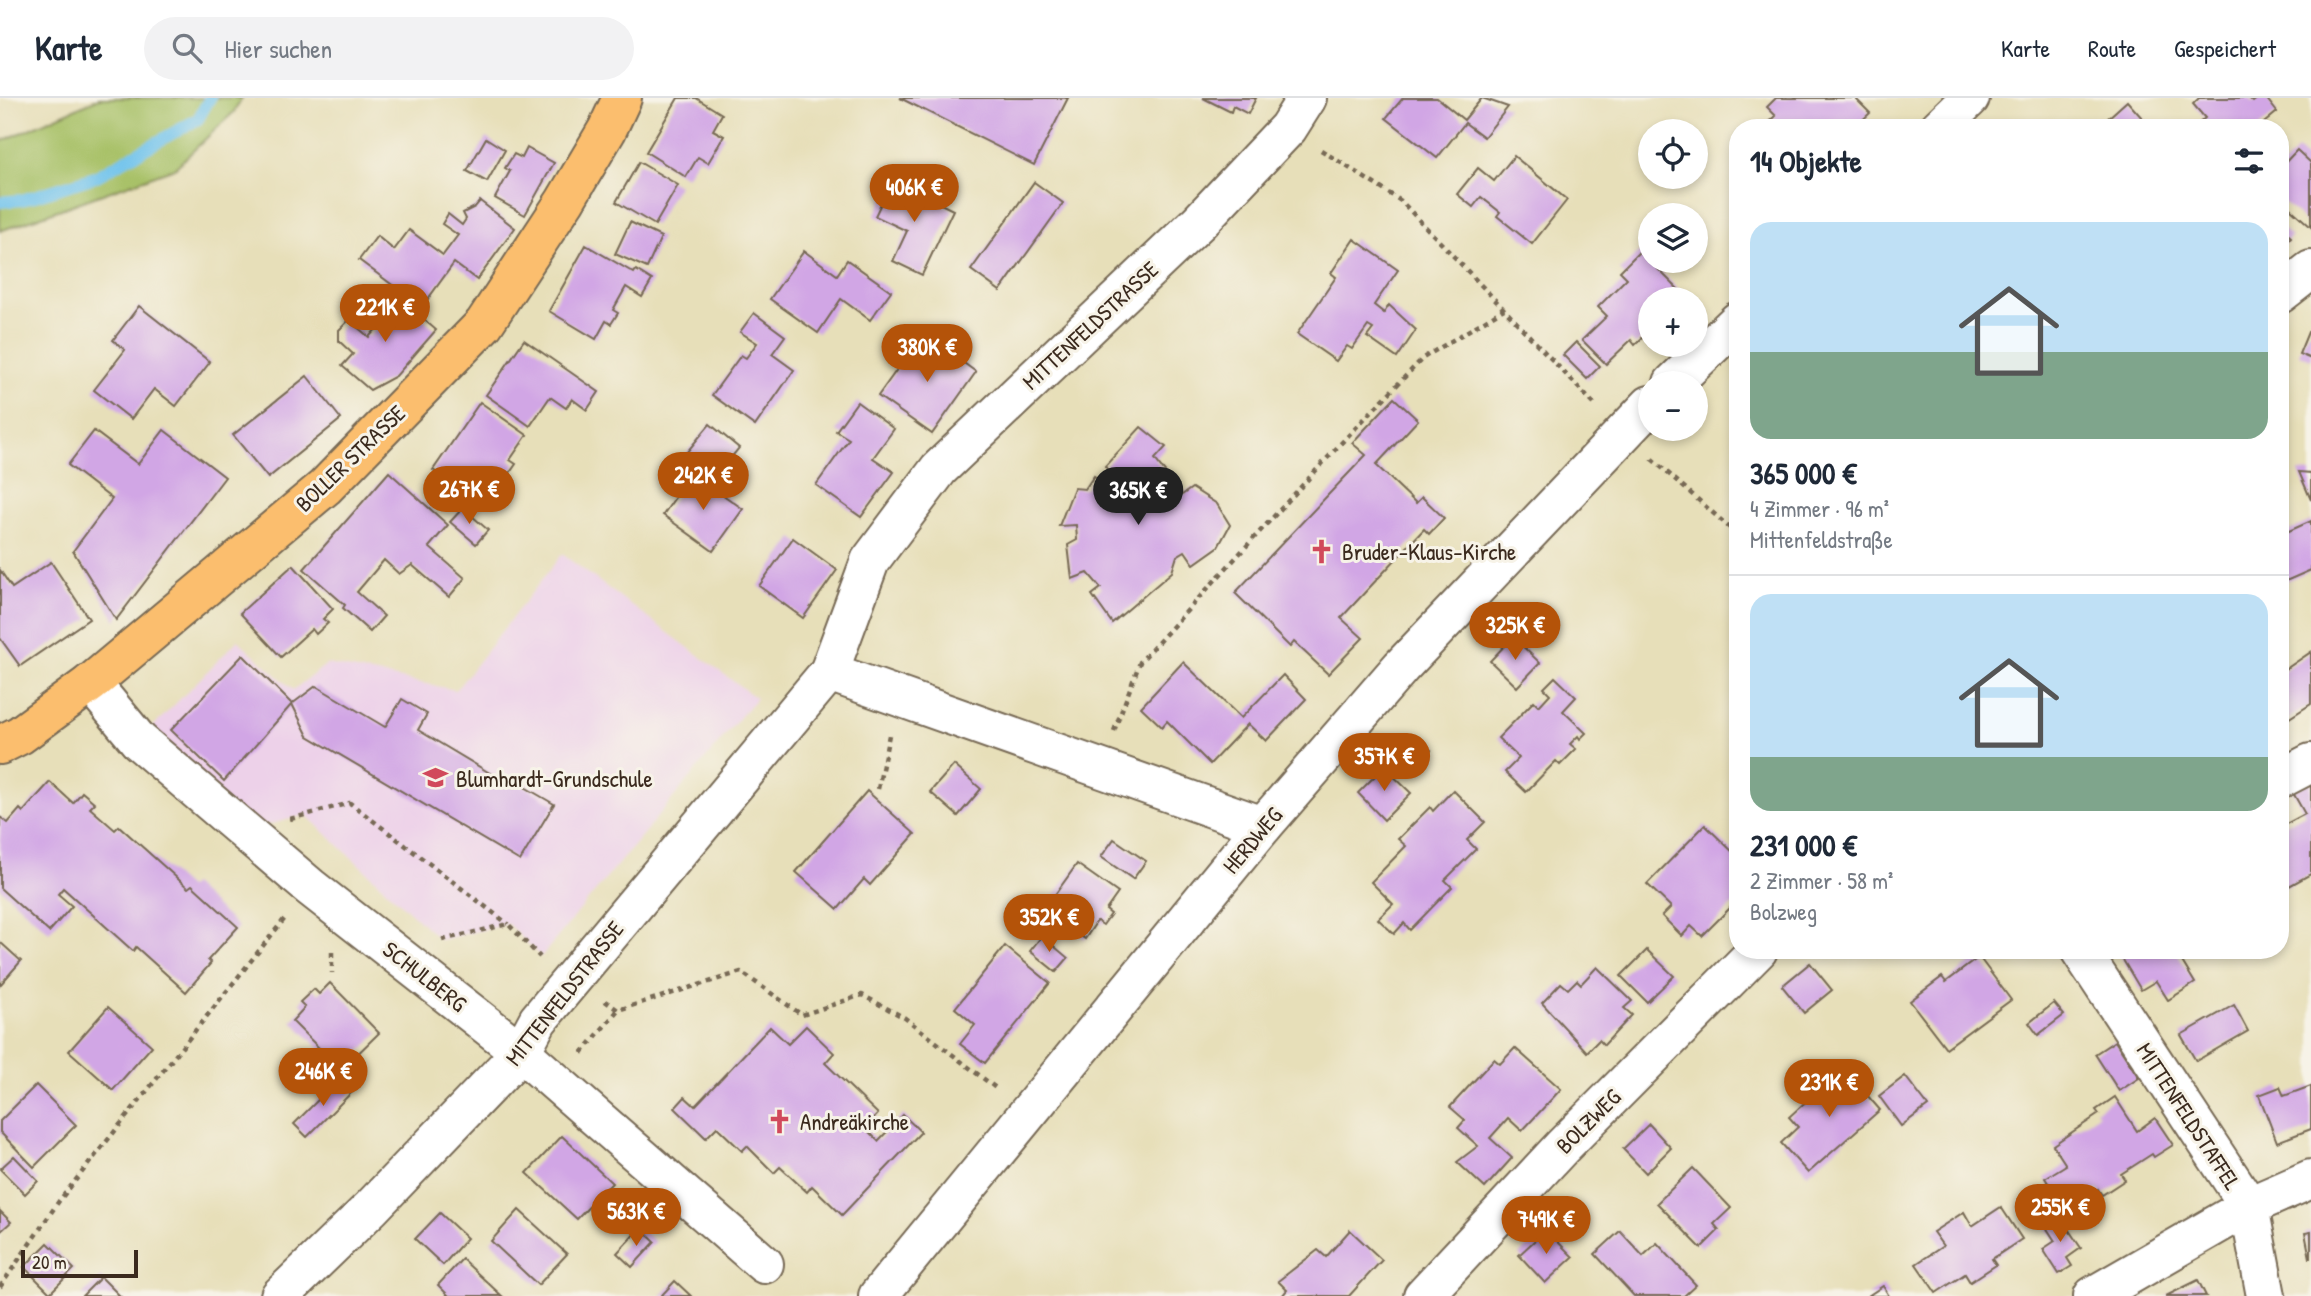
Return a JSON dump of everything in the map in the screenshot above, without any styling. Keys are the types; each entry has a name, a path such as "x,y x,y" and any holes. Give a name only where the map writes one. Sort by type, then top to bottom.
{"main road":[{"name":"BOLLER STRASSE","path":"0,745 20,735 91,683 325,487 484,324 565,201 607,130 622,98"}],"street":[{"path":"1948,119 1970,98"},
{"name":"MITTENFELDSTRASSE","path":"280,1296 371,1208 521,1052 538,1020 829,672 870,561 939,468 1199,222 1298,113"},
{"path":"2289,287 2311,270"},
{"path":"1686,371 1729,330"},
{"name":"HERDWEG","path":"878,1296 1263,826 1401,667 1638,417"},
{"path":"829,672 1263,826"},
{"name":"SCHULBERG","path":"91,683 139,741 310,887 521,1052 764,1264"},
{"path":"2289,774 2311,762"},
{"name":"BOLZWEG","path":"1423,1296 1562,1147 1749,959"},
{"name":"MITTENFELDSTAFFEL","path":"2086,959 2249,1206 2266,1296"},
{"path":"2093,1296 2249,1206 2311,1179"}],"path":[{"path":"1298,113 1401,201 1622,433 1729,527"},
{"path":"1101,768 1140,662 1423,358 1504,309"},
{"path":"878,789 901,698"},
{"path":"244,831 350,803 508,924 541,957"},
{"path":"0,1287 59,1201 310,887"},
{"path":"393,951 508,924"},
{"path":"557,1083 618,1010 741,972 802,1015 862,995 905,1017 1027,1114"}],"shaded area":[{"name":"Blumhardt-Grundschule","path":"562,554 756,698 541,957 508,924 440,940 306,815 244,831 139,741 238,640 293,690 327,664 456,690"}],"green space":[{"path":"99,98 242,98 234,112 175,168 0,231 0,142"}],"building":[{"path":"678,98 696,98 722,114 713,130 724,136 708,163 698,157 686,177 646,152"},
{"path":"900,98 1068,98 1034,165"},
{"path":"1203,98 1256,98 1248,114 1233,106 1231,112"},
{"path":"1403,98 1437,98 1464,120 1482,98 1508,107 1484,137 1465,123 1437,158 1386,118"},
{"path":"1776,98 1855,98 1870,113 1864,119 1773,119 1776,116 1767,107"},
{"path":"2199,98 2249,98 2253,102 2258,98 2266,98 2277,112 2269,119 2204,119 2193,104"},
{"path":"2127,101 2143,119 2107,119"},
{"path":"486,138 505,150 487,182 467,171"},
{"path":"527,148 554,163 525,215 495,198 510,171 505,168 514,154 522,158"},
{"path":"2297,150 2311,163 2311,227 2289,207 2289,158"},
{"path":"1514,156 1567,200 1532,244 1497,216 1500,212 1481,197 1473,207 1457,194 1478,168 1494,181"},
{"path":"639,162 678,185 655,225 616,202"},
{"path":"892,180 953,210 922,275 893,261 907,231 875,216"},
{"path":"1034,182 1063,203 1000,291 971,270"},
{"path":"480,201 515,228 477,280 454,263 422,307 359,260 377,236 394,250 409,230 443,255 458,235 442,224 448,214 462,225 466,219 463,213"},
{"path":"630,222 661,237 647,268 615,254"},
{"path":"1354,239 1398,270 1374,305 1384,313 1389,305 1416,330 1397,358 1367,337 1373,329 1368,326 1352,349 1347,346 1336,361 1297,334 1336,277 1331,273"},
{"path":"586,245 634,273 636,270 652,280 642,297 626,287 613,310 618,313 611,324 606,321 596,339 549,311"},
{"path":"804,251 837,275 847,260 891,291 870,320 841,299 818,333 770,299"},
{"path":"1638,253 1638,273 1662,273 1676,287 1638,287 1638,342 1635,345 1631,340 1606,364 1582,340 1607,316 1598,307 1627,278 1620,271"},
{"path":"397,296 436,330 396,376 370,390 342,366 353,354 339,341 339,330 349,320 369,337 378,327 374,323"},
{"path":"139,306 210,362 176,406 154,389 131,419 94,390 125,350 113,340"},
{"path":"754,313 785,336 772,354 794,370 755,426 712,395 741,355 746,358 757,343 740,332"},
{"path":"2308,332 2311,333 2311,359 2299,354"},
{"path":"923,333 976,372 932,434 878,396"},
{"path":"524,340 599,392 587,410 572,399 566,408 550,397 530,426 486,395"},
{"path":"1576,342 1600,366 1587,379 1563,355"},
{"path":"307,376 341,419 268,478 233,435"},
{"path":"1394,398 1418,420 1376,465 1416,503 1422,497 1444,518 1429,534 1424,529 1341,618 1363,638 1328,674 1294,642 1290,647 1235,593 1366,455 1352,443"},
{"path":"480,402 527,435 510,460 516,464 500,487 494,483 481,502 433,470"},
{"path":"857,402 894,429 873,458 894,472 861,517 816,485 849,439 836,431"},
{"path":"710,424 739,448 717,475 686,453"},
{"path":"1141,427 1166,447 1155,459 1182,495 1192,488 1217,504 1230,525 1218,547 1194,564 1185,551 1177,556 1172,572 1112,623 1092,595 1101,588 1088,573 1072,579 1068,545 1077,540 1076,525 1059,526 1074,488 1085,489 1094,476 1108,486 1116,482 1105,466"},
{"path":"164,430 225,477 116,620 73,551 112,499 68,465 94,431 138,464"},
{"path":"389,472 448,525 429,547 465,578 449,597 412,565 399,574 384,560 357,592 384,616 370,632 343,608 345,605 304,569"},
{"path":"2299,472 2311,473 2311,500"},
{"path":"692,473 743,509 713,551 663,515"},
{"path":"463,508 488,530 476,544 450,522"},
{"path":"2311,521 2311,570 2289,580 2289,531"},
{"path":"793,538 837,570 803,618 759,586"},
{"path":"51,562 89,619 20,666 0,638 0,570 12,588"},
{"path":"293,565 333,609 323,619 328,623 316,634 312,629 281,657 240,613"},
{"path":"1513,637 1540,663 1517,687 1490,661"},
{"path":"2311,652 2311,704 2289,718 2289,667"},
{"path":"243,655 292,704 224,781 171,730"},
{"path":"1183,662 1241,718 1283,675 1306,699 1266,741 1248,724 1210,764 1167,721 1162,727 1141,707"},
{"path":"1555,677 1576,697 1563,711 1586,733 1570,744 1576,749 1560,765 1556,761 1526,792 1505,772 1519,758 1498,738 1534,701 1539,706 1550,694 1544,688"},
{"path":"316,686 385,727 402,699 427,714 418,730 513,787 516,782 554,804 520,861 308,736 292,704"},
{"path":"1421,742 1431,750 1414,767 1406,758"},
{"path":"954,765 981,789 958,816 930,792"},
{"path":"1384,767 1411,793 1384,820 1358,793"},
{"path":"2311,781 2311,874 2289,886 2289,822 2305,814 2292,791"},
{"path":"50,782 73,803 82,792 95,803 90,808 115,830 119,826 188,888 192,885 238,927 208,960 211,963 186,992 136,947 133,951 63,888 58,894 72,906 49,932 0,888 0,817 8,823 20,809 23,812"},
{"path":"1453,790 1485,822 1467,840 1476,849 1445,880 1452,887 1410,930 1404,923 1394,934 1378,919 1393,904 1371,882 1406,846 1398,839 1430,807 1433,811"},
{"path":"867,791 915,834 870,885 864,879 838,909 796,872"},
{"path":"1705,825 1729,848 1729,909 1702,936 1691,926 1682,936 1662,916 1671,907 1647,884"},
{"path":"1114,839 1146,861 1133,879 1101,857"},
{"path":"1077,864 1118,893 1106,910 1111,914 1103,925 1097,921 1085,939 1044,910"},
{"path":"1042,936 1068,958 1056,972 1030,951"},
{"path":"0,942 21,961 0,985"},
{"path":"1005,946 1050,983 985,1063 960,1044 975,1025 955,1008"},
{"path":"1647,950 1674,976 1647,1002 1621,976"},
{"path":"1976,959 1980,959 2011,1000 1946,1048 1910,1001 1942,977 1946,982"},
{"path":"2122,959 2180,959 2195,983 2168,1000 2156,981 2141,990"},
{"path":"1810,963 1832,990 1804,1013 1782,986"},
{"path":"1597,967 1632,1001 1624,1008 1632,1015 1604,1045 1599,1040 1587,1052 1542,1003 1561,983 1568,989 1577,980 1581,984"},
{"path":"330,983 379,1033 341,1070 292,1021 305,1007 300,1002 314,989 319,994"},
{"path":"2054,1003 2064,1015 2038,1035 2029,1023"},
{"path":"2234,1005 2248,1031 2196,1061 2181,1035"},
{"path":"108,1007 152,1046 113,1090 69,1051"},
{"name":"Andreäkirche","path":"806,1026 834,1053 825,1063 878,1114 865,1128 878,1141 903,1115 921,1132 842,1215 812,1186 807,1192 780,1167 774,1173 747,1146 742,1151 717,1127 706,1138 675,1108 685,1097 695,1106 770,1027 788,1044"},
{"path":"2115,1041 2139,1078 2119,1091 2095,1054"},
{"path":"1515,1048 1561,1089 1522,1131 1508,1118 1490,1138 1512,1158 1485,1188 1457,1162 1478,1146 1458,1128 1465,1120 1450,1107 1494,1059 1500,1064"},
{"path":"1840,1064 1880,1110 1808,1173 1781,1143 1798,1127 1789,1117 1823,1086 1819,1082"},
{"path":"1905,1076 1928,1106 1901,1126 1879,1096"},
{"path":"339,1079 352,1092 307,1137 294,1124"},
{"path":"36,1085 76,1125 34,1167 0,1132 0,1121"},
{"path":"2311,1086 2311,1129 2277,1142 2259,1095 2280,1087 2284,1096"},
{"path":"2115,1097 2137,1131 2155,1118 2173,1145 2154,1157 2152,1154 2121,1174 2125,1180 2102,1195 2098,1189 2066,1210 2045,1178 2066,1165 2053,1145 2099,1114 2096,1110"},
{"path":"1649,1124 1671,1148 1646,1173 1623,1149"},
{"path":"562,1136 612,1183 577,1219 527,1173"},
{"path":"14,1156 38,1181 25,1194 0,1169"},
{"path":"1693,1168 1731,1208 1714,1224 1719,1230 1701,1248 1657,1203"},
{"path":"2001,1207 2022,1239 1992,1259 1996,1265 1970,1282 1965,1274 1936,1293 1916,1264 1943,1246 1933,1232 1964,1212 1972,1226"},
{"path":"519,1210 567,1254 538,1285 491,1241"},
{"path":"0,1211 11,1222 0,1232"},
{"path":"440,1213 467,1238 443,1265 415,1239"},
{"path":"2058,1214 2081,1248 2067,1258 2072,1266 2059,1274 2043,1249 2055,1241 2044,1224"},
{"path":"640,1228 655,1242 632,1267 617,1253"},
{"path":"1350,1230 1382,1260 1349,1296 1282,1296 1287,1290 1278,1281 1318,1250 1326,1257"},
{"path":"1546,1230 1573,1257 1545,1283 1519,1255"},
{"path":"1620,1231 1643,1256 1657,1243 1696,1285 1684,1296 1634,1296 1595,1254"},
{"path":"2311,1232 2311,1258 2310,1258 2305,1233"},
{"path":"48,1243 74,1269 50,1293 24,1267"},
{"path":"462,1259 502,1296 446,1296 448,1295 438,1285"},
{"path":"101,1277 120,1296 82,1296"},
{"path":"2198,1280 2206,1296 2166,1296"},
{"path":"675,1281 691,1296 661,1296"},
{"path":"1883,1286 1889,1296 1868,1296"}],"waterway":[{"path":"0,202 22,200 95,177 198,119 210,98"}],"place":[{"name":"Bruder-Klaus-Kirche","path":"1322,551"},
{"name":"Blumhardt-Grundschule","path":"436,778"},
{"name":"Andreäkirche","path":"780,1121"}]}
